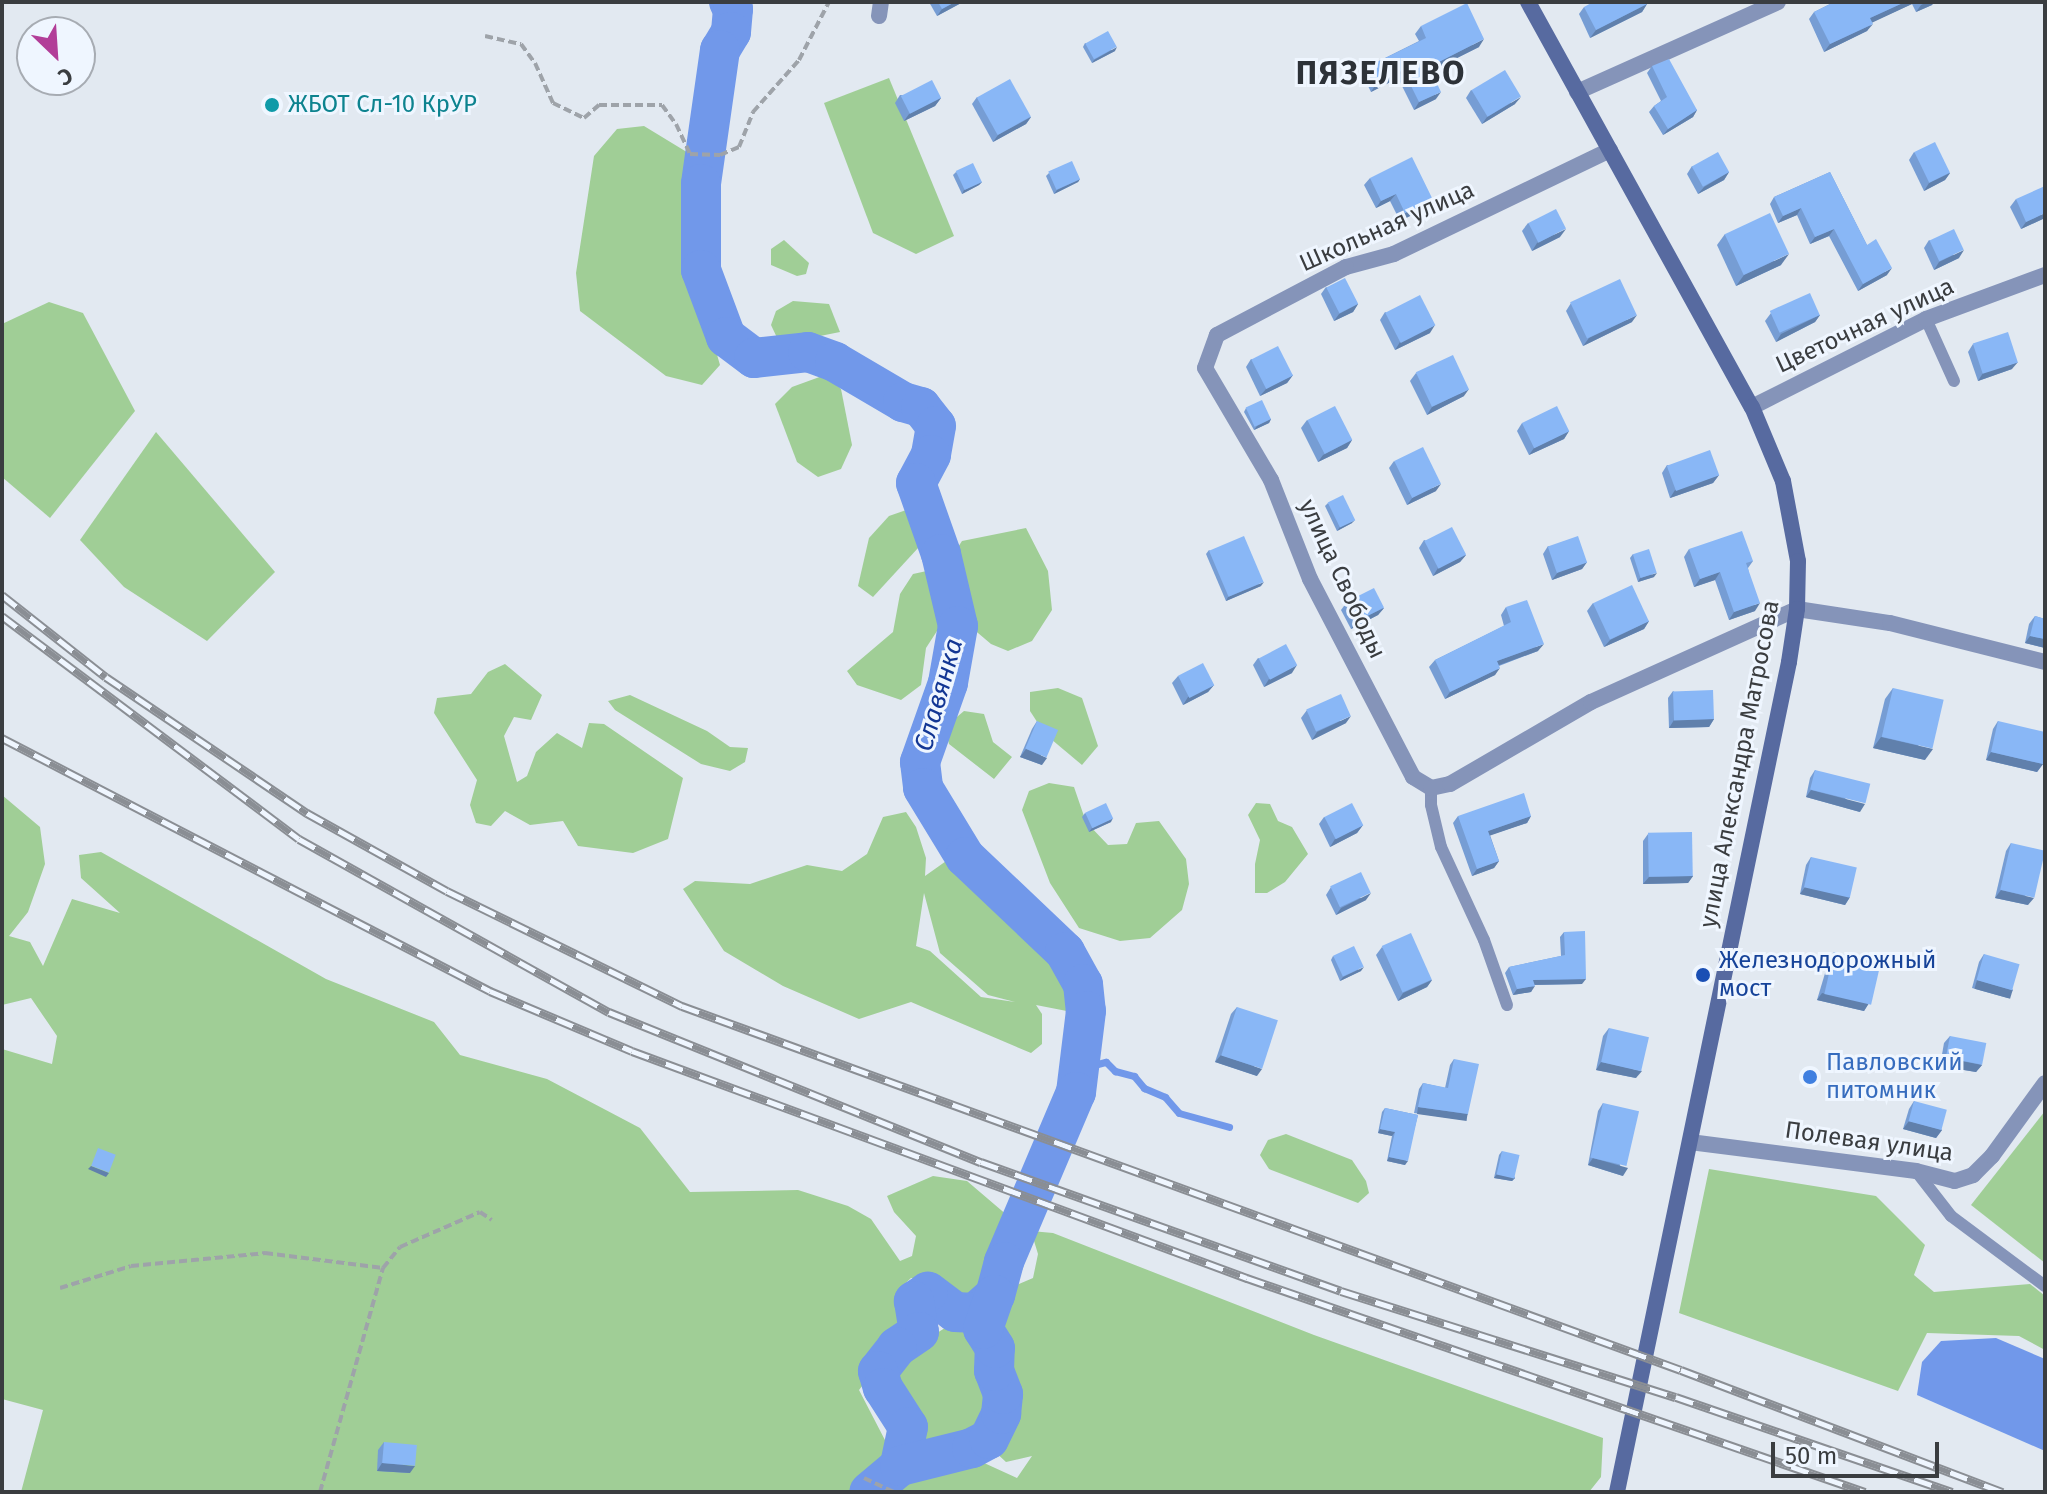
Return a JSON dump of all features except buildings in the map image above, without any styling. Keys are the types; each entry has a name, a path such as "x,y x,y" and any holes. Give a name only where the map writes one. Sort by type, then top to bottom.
{"main road":[{"name":"улица Александра Матросова","path":"1528,2 1752,407 1783,481 1793,521 1798,561 1797,609 1789,662 1617,1492"}],"street":[{"path":"1577,92 1778,2"},
{"name":"Школьная улица","path":"1205,368 1217,335 1243,321 1346,267 1394,254 1610,150"},
{"name":"Цветочная улица","path":"1752,407 1926,319 2045,275"},
{"name":"улица Свободы","path":"1205,368 1271,480 1310,579 1413,777 1431,788"},
{"path":"1431,788 1450,784 1591,702 1797,609 1890,623 2045,662"},
{"name":"Полевая улица","path":"1690,1142 1916,1171 1955,1181 1973,1175 1992,1156 2045,1083"}],"lane":[{"path":"1926,319 1954,381"},
{"path":"1431,788 1431,805 1441,847 1484,940 1507,1005"},
{"path":"1916,1171 1951,1216 2045,1286"}],"path":[{"path":"485,36 521,44 535,63 553,103 584,118 599,105 662,105 676,124 690,154 720,155 739,147 753,112 799,60 829,2"},
{"path":"320,1492 383,1268 400,1247 480,1212 492,1220"},
{"path":"60,1288 131,1266 265,1253 383,1268"},
{"path":"864,1478 894,1492"}],"green space":[{"path":"889,78 954,236 916,254 873,233 824,103"},
{"path":"644,126 690,154 691,265 720,365 702,385 666,376 580,311 576,273 594,156 617,129"},
{"path":"784,240 809,263 806,274 797,276 771,265 771,249"},
{"path":"793,301 829,304 840,332 780,344 771,325 776,311"},
{"path":"49,302 83,313 135,411 50,518 2,477 2,324"},
{"path":"825,375 841,389 852,445 841,469 818,477 797,462 775,404 792,387"},
{"path":"156,432 275,572 207,641 124,587 80,540"},
{"path":"912,508 930,535 873,597 858,586 869,538 889,516"},
{"path":"1026,528 1048,571 1052,610 1032,641 1008,651 991,644 965,622 937,631 926,648 921,685 901,700 857,685 847,671 893,632 900,594 913,574 945,567 962,541"},
{"path":"505,664 542,695 531,720 514,717 504,736 517,782 527,776 536,752 557,733 582,748 589,723 604,724 683,778 668,839 633,853 578,846 563,821 530,825 505,811 491,826 476,823 470,805 477,780 434,713 437,698 471,694 488,672"},
{"path":"1058,688 1082,698 1098,746 1082,765 1045,734 1030,711 1030,692"},
{"path":"630,695 707,731 730,747 748,748 745,762 730,771 701,764 615,710 608,701"},
{"path":"964,711 984,714 993,742 1012,757 994,779 949,744 945,727"},
{"path":"1049,783 1074,787 1086,822 1108,845 1127,844 1136,823 1159,821 1186,859 1189,884 1182,910 1150,938 1120,941 1079,928 1050,883 1022,810 1029,791"},
{"path":"2,795 40,827 45,864 28,912 9,936 30,942 43,966 72,899 120,913 81,878 79,855 101,852 326,979 434,1022 460,1055 547,1079 640,1128 690,1192 798,1190 848,1206 871,1219 900,1261 912,1256 916,1236 894,1212 887,1196 933,1176 967,1181 1008,1216 984,1293 970,1303 954,1302 925,1280 911,1278 898,1290 898,1310 914,1319 859,1390 887,1444 882,1467 853,1492 21,1492 43,1410 2,1399 2,1049 52,1064 57,1036 31,998 2,1005"},
{"path":"1256,803 1270,804 1278,821 1292,827 1308,854 1285,882 1267,893 1255,893 1255,864 1260,840 1248,815"},
{"path":"906,812 916,827 926,858 925,876 949,859 1074,976 1077,1013 1036,1005 1042,1014 1042,1044 1031,1053 911,1002 859,1019 783,986 724,951 683,889 695,881 750,884 807,865 842,871 867,854 883,817","holes":["924,893 940,953 988,995 1015,1002 981,997 930,951 916,946"]},
{"path":"2045,1111 2045,1263 1971,1205"},
{"path":"1286,1134 1352,1160 1366,1181 1369,1193 1358,1203 1269,1169 1260,1155 1268,1140"},
{"path":"1709,1169 1876,1196 1925,1245 1914,1275 1934,1292 2030,1284 2045,1296 2045,1350 2019,1336 1927,1333 1898,1391 1679,1313"},
{"path":"1031,1231 1053,1233 1314,1335 1603,1438 1601,1477 1589,1492 886,1492 903,1479 914,1442 911,1418 890,1388 891,1372 904,1354 948,1326 989,1323 1014,1286 1033,1278 1038,1254","holes":["992,1449 1006,1462 1032,1456 1017,1478 971,1457"]}],"water":[{"path":"1996,1338 2045,1359 2045,1451 1917,1395 1922,1362 1941,1341"}],"waterway":[{"name":"Славянка","path":"729,2 733,9 731,32 720,50 701,184 701,270 726,337 754,358 808,352 835,362 903,402 921,407 936,426 931,455 916,483 941,554 958,626 948,683 920,762 923,788 965,857 1065,952 1083,984 1086,1011 1076,1092 1004,1262 995,1295 975,1313 955,1312 928,1292 914,1301 919,1332 897,1347 878,1371 883,1388 908,1427 900,1466 869,1492"},
{"path":"1079,1069 1106,1062 1115,1071 1134,1076 1144,1088 1165,1097 1179,1113 1229,1127"},
{"path":"900,1466 972,1448 989,1439 1001,1414 1003,1394 994,1371 995,1348 983,1329 995,1295"}],"railway":[{"path":"2,595 106,677 307,813 447,891 682,1006 1681,1370 2003,1492"},
{"path":"2,616 299,839 609,1012 981,1162 1341,1291 1676,1397 1952,1492"},
{"path":"2,738 490,991 632,1051 1247,1278 1865,1492"}],"place":[{"name":"ЖБОТ Сл-10 КрУР","path":"272,105"},
{"name":"Железнодорожный мост","path":"1703,975"},
{"name":"Павловский питомник","path":"1810,1077"}],"district":[{"name":"ПЯЗЕЛЕВО","path":"1381,73"}]}
